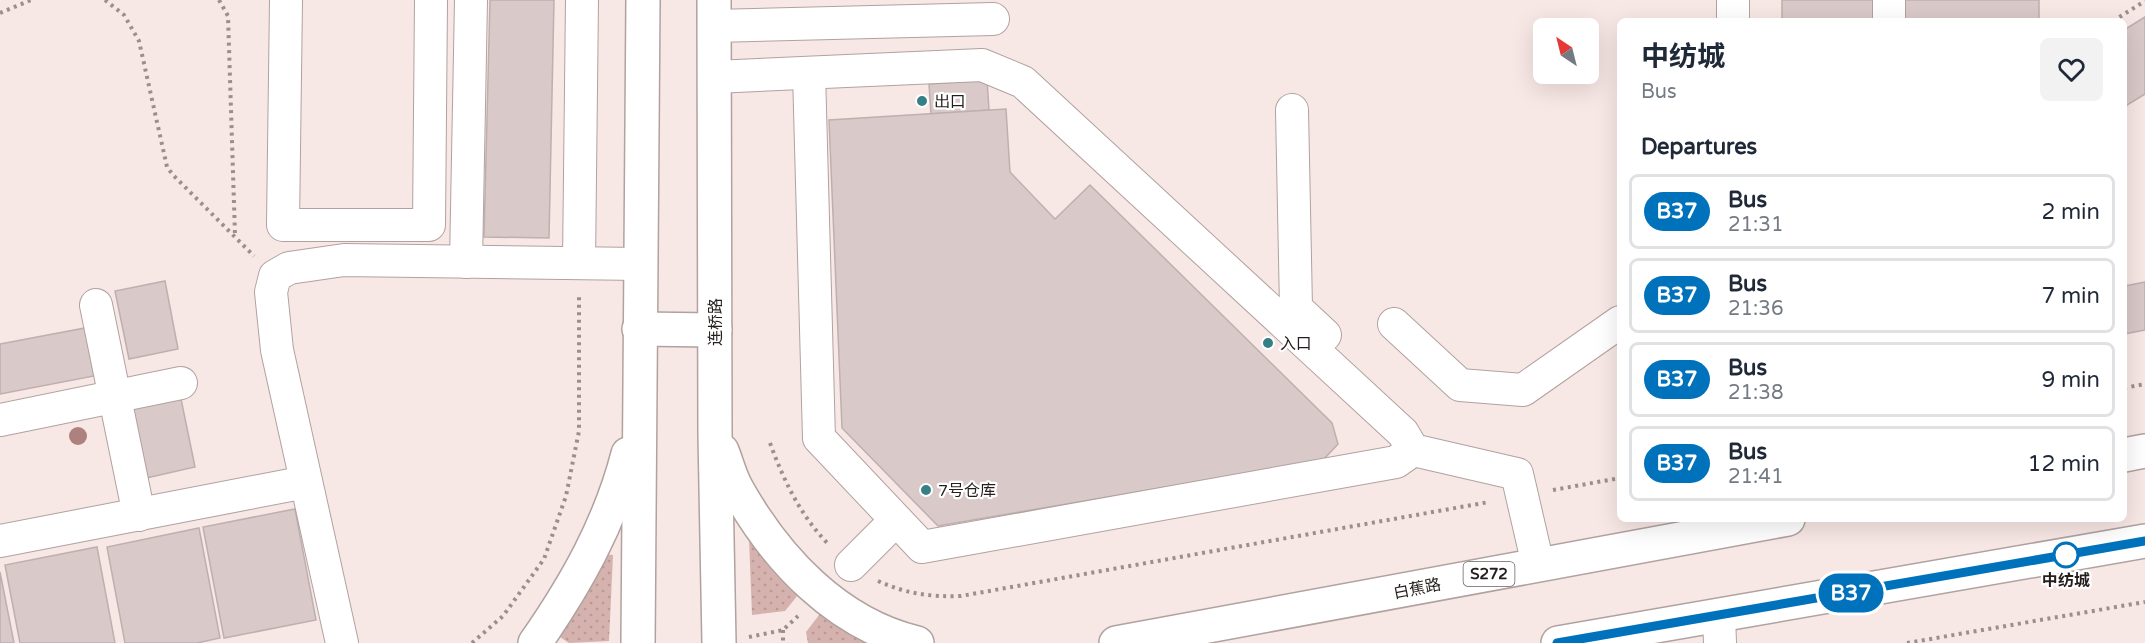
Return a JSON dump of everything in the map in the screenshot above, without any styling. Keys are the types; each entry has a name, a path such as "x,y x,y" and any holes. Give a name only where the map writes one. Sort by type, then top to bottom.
{"main road":[{"path":"638,643 643,0"},
{"name":"连桥路","path":"714,13 719,643"},
{"path":"639,329 715,330"},
{"path":"535,643 565,600 595,545 619,488 638,415"},
{"path":"716,435 736,487 765,534 792,567 857,620 894,638 917,643"},
{"path":"2127,455 2145,452"},
{"name":"白蕉路","path":"1116,643 1191,636 1732,524 1754,522"},
{"path":"1558,643 1720,629 2145,541"}],"street":[{"path":"286,0 283,225 429,225 431,0"},
{"path":"466,262 471,0"},
{"path":"579,263 582,0"},
{"path":"1733,0 1733,18"},
{"path":"1889,0 1889,18"},
{"path":"714,13 993,19"},
{"path":"714,77 982,65 1023,82 1403,434 1413,450 1517,474 1538,565"},
{"path":"808,72 819,438 922,547 1396,462 1413,450"},
{"path":"1292,110 1296,308 1430,434 1445,457"},
{"path":"342,643 277,350 271,292 275,276 289,268 344,260 640,264"},
{"path":"96,305 139,515"},
{"path":"1394,324 1460,385 1523,390 1617,324"},
{"path":"0,420 181,383"},
{"path":"0,541 306,482"},
{"path":"852,565 896,520"}],"path":[{"path":"0,13 31,0"},
{"path":"105,0 124,15 139,41 167,166 173,175 275,276"},
{"path":"219,0 228,16 235,236"},
{"path":"2118,18 2145,1"},
{"path":"472,643 503,616 544,559 566,496 579,431 579,263"},
{"path":"2127,387 2145,384"},
{"path":"770,443 796,503 814,530 836,553 866,576 898,590 931,597 962,596 1617,479"},
{"path":"1907,643 2145,602"},
{"path":"783,630 783,643"}],"shaded area":[{"path":"749,538 802,590 785,611 752,615"},
{"path":"602,554 613,555 609,641 569,643 557,635"},
{"path":"823,610 891,643 808,643 806,632"}],"building":[{"path":"490,0 554,0 549,238 484,237"},
{"path":"1782,0 1904,0 1903,18 1782,18"},
{"path":"1905,0 2039,0 2039,18 1905,18"},
{"path":"2145,17 2145,94 2127,105 2127,28"},
{"path":"987,80 989,110 931,114 929,84"},
{"path":"1006,109 1010,172 1055,219 1090,185 1332,423 1338,444 1323,460 938,526 842,428 829,120"},
{"path":"165,281 178,349 129,359 115,291"},
{"path":"2145,282 2145,330 2127,333 2127,285"},
{"path":"85,328 94,376 0,394 0,344"},
{"path":"180,394 195,467 146,478 130,404"},
{"path":"295,509 316,620 224,638 203,527"},
{"path":"199,528 220,638 197,643 125,643 107,547"},
{"path":"97,547 115,643 20,643 5,565"},
{"path":"0,572 14,643 0,643"}],"bus line":[{"name":"B37","path":"1557,643 2145,541"}],"place":[{"name":"出口","path":"922,101"},
{"name":"入口","path":"1268,343"},
{"name":"7号仓库","path":"926,490"},
{"name":"中纺城","path":"2066,555"}]}
